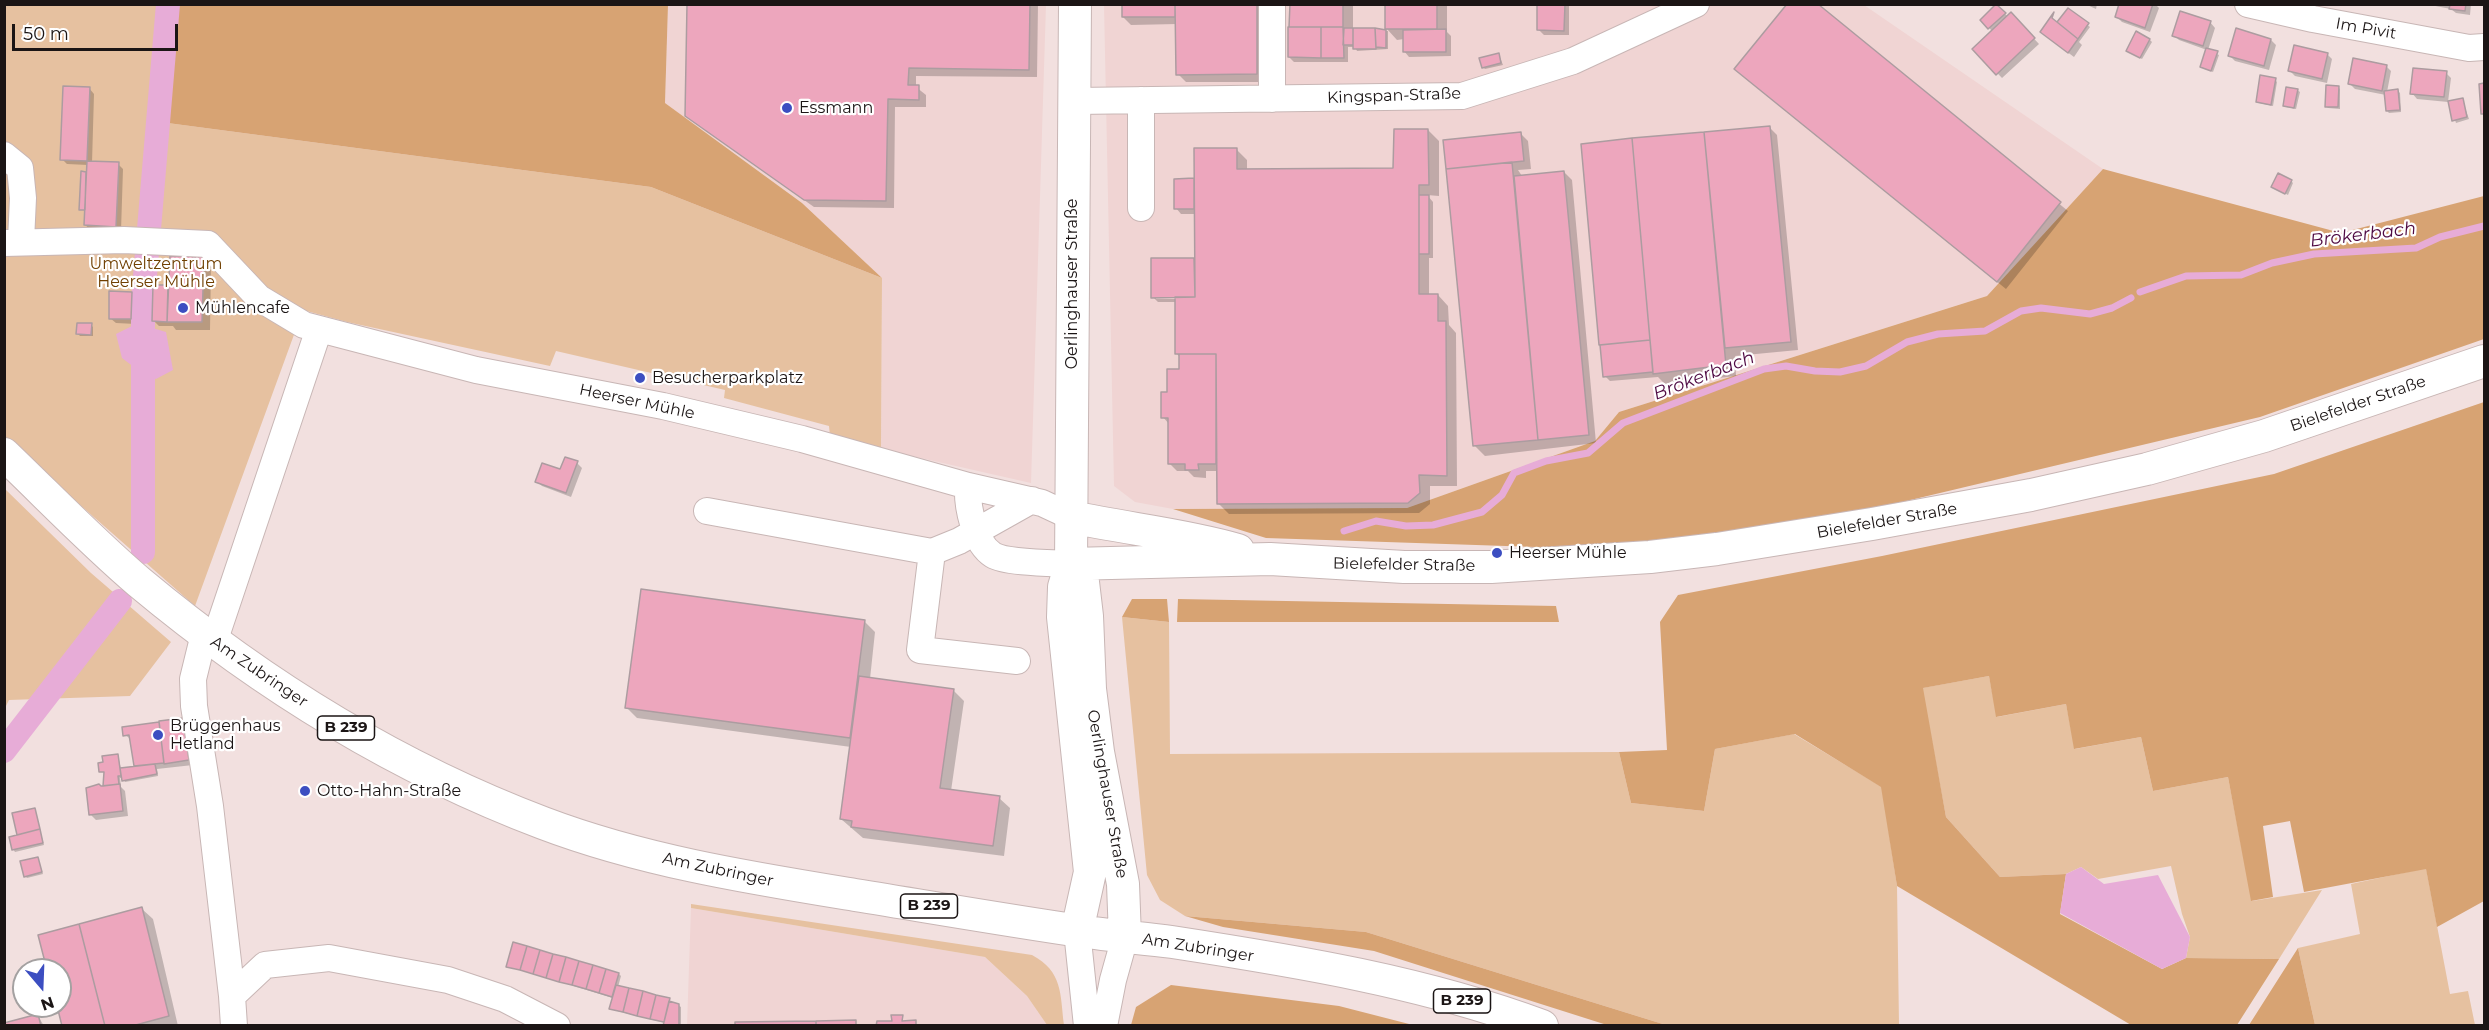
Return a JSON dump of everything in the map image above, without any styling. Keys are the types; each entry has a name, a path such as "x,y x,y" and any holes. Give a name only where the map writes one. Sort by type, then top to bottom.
{"main road":[{"name":"Oerlinghauser Straße","path":"1075,4 1072,517 1071,564 1064,587 1063,617 1090,873 1077,931"},
{"name":"Bielefelder Straße","path":"1071,564 1270,559 1404,567 1491,567 1717,549 2031,495 2147,469 2264,436 2484,361"},
{"name":"Am Zubringer","path":"4,454 136,579 209,638 321,714 377,747 456,787 546,825 642,854 756,879 1077,931 1170,942 1380,979 1518,1017 1542,1026"},
{"name":"Bielefelder Straße","path":"1072,517 1120,527 1198,538 1270,559"},
{"name":"Oerlinghauser Straße","path":"1071,564 1083,582 1090,689 1098,752 1123,884 1125,937"}],"street":[{"path":"1272,4 1272,99"},
{"name":"Kingspan-Straße","path":"1075,101 1462,96 1573,61 1696,4"},
{"name":"Im Pivit","path":"2248,4 2469,48 2484,47"},
{"path":"1142,100 1142,208"},
{"path":"4,155 20,168 23,198 13,242"},
{"name":"Heerser Mühle","path":"13,242 133,240 208,244 259,298 312,327 476,370 663,406 802,439 968,486 1032,500 1072,517"},
{"path":"234,1026 210,806 194,706 193,679 209,638 312,327"},
{"path":"968,486 967,498 977,532 984,546 993,555 1027,562 1071,564"},
{"path":"707,511 932,552 977,532 1032,500"},
{"path":"932,552 920,650 1017,661"},
{"name":"Oerlinghauser Straße","path":"1077,931 1087,1026"},
{"name":"Oerlinghauser Straße","path":"1104,1026 1113,980 1125,937"},
{"path":"232,996 265,965 329,958 448,980 505,999 558,1026"}],"shaded area":[{"path":"166,5 668,5 665,103 802,203 882,278 651,187 160,122"},
{"path":"668,5 1046,5 1031,483 881,449 882,278 802,203 665,103"},
{"path":"1104,5 1864,5 2103,169 1987,296 1619,412 1595,441 1407,508 1173,509 1135,502 1114,486"},
{"path":"2103,169 2341,233 2484,196 2484,339 2260,417 1881,507 1729,532 1596,549 1266,538 1173,509 1407,508 1595,441 1619,412 1987,296"},
{"path":"135,292 150,292 149,327 166,332 173,370 156,379 143,374 122,358 116,334 134,325"},
{"path":"2484,402 2484,901 2437,927 2426,869 2304,892 2290,821 2263,826 2273,897 2251,901 2228,777 2153,791 2141,737 2074,749 2066,704 1996,717 1989,676 1923,688 1946,817 2000,877 2066,874 2060,914 2162,969 2186,958 2279,959 2237,1025 2131,1025 1897,886 1881,787 1795,734 1715,749 1704,811 1631,803 1619,752 1667,750 1660,622 1678,595 1882,556 2274,474"},
{"path":"1132,599 1167,599 1169,622 1122,617"},
{"path":"1178,599 1556,606 1559,622 1177,622"},
{"path":"2081,867 2104,884 2158,875 2190,937 2186,958 2162,969 2060,913 2066,874"},
{"path":"691,908 985,957 1027,996 1047,1025 687,1026"},
{"path":"1185,916 1366,932 1666,1025 1607,1025 1374,951 1223,927"},
{"path":"2298,948 2315,1025 2249,1025"},
{"path":"1171,985 1339,1006 1413,1025 1131,1025 1136,1007"}],"green space":[{"name":"Umweltzentrum Heerser Mühle","path":"5,5 166,5 160,122 651,187 882,278 881,449 830,436 829,426 724,398 725,390 556,351 550,366 347,322 303,310 195,606 5,439"},
{"path":"5,489 91,573 171,642 130,696 9,700 5,708"},
{"path":"1122,617 1169,622 1170,754 1619,752 1631,803 1704,811 1715,749 1794,734 1882,787 1897,886 1899,1025 1666,1025 1366,932 1185,916 1160,900 1147,875"},
{"path":"1989,676 1997,717 2066,704 2075,749 2141,737 2153,791 2228,777 2252,901 2322,890 2279,959 2186,958 2190,937 2171,866 2098,879 2081,867 2066,874 2000,877 1946,817 1922,688"},
{"path":"2426,868 2450,994 2468,991 2475,1025 2315,1025 2298,948 2360,934 2351,884"},
{"path":"691,904 1032,955 1055,976 1060,993 1064,1025 1047,1025 1027,996 985,957 691,908"}],"building":[{"name":"Essmann","path":"687,4 1030,4 1029,70 909,68 908,85 919,85 919,100 888,99 886,201 804,200 685,116"},
{"path":"1122,4 1175,4 1175,17 1122,17"},
{"path":"1175,4 1257,4 1257,74 1176,75"},
{"path":"1290,4 1343,4 1343,27 1289,27"},
{"path":"1385,4 1437,4 1437,29 1385,29"},
{"path":"1537,4 1565,4 1564,31 1537,30"},
{"path":"1787,4 1818,4 2061,202 1997,282 1734,69"},
{"path":"1996,4 2006,13 1988,29 1980,20"},
{"path":"2119,4 2153,4 2145,28 2115,17"},
{"path":"2445,4 2466,4 2465,11 2449,9 2450,5"},
{"path":"2068,8 2089,23 2078,39 2057,22"},
{"path":"2180,11 2211,21 2203,46 2172,36"},
{"path":"2011,12 2035,38 1996,75 1972,49"},
{"path":"2054,12 2052,18 2078,39 2068,53 2040,32"},
{"path":"1288,27 1321,27 1321,58 1288,57"},
{"path":"1321,27 1343,27 1344,58 1321,58"},
{"path":"1344,28 1353,28 1353,45 1343,45"},
{"path":"1353,28 1375,28 1376,49 1353,49"},
{"path":"1375,28 1386,30 1386,48 1376,47"},
{"path":"2236,28 2271,39 2264,66 2228,56"},
{"path":"1446,29 1446,52 1403,52 1403,30"},
{"path":"2136,31 2150,39 2140,58 2126,51"},
{"path":"2294,45 2328,53 2322,79 2288,71"},
{"path":"2206,48 2218,51 2211,71 2200,67"},
{"path":"1499,53 1501,63 1482,68 1479,58"},
{"path":"2353,58 2387,65 2382,91 2348,84"},
{"path":"2413,68 2447,71 2444,97 2410,94"},
{"path":"2260,75 2276,78 2271,105 2256,102"},
{"path":"2484,83 2484,114 2481,114 2479,84"},
{"path":"2326,85 2339,86 2338,107 2325,107"},
{"path":"63,86 90,87 87,161 60,160"},
{"path":"2286,87 2298,89 2294,108 2283,106"},
{"path":"2398,89 2400,110 2386,111 2384,91"},
{"path":"2463,98 2467,117 2452,121 2448,101"},
{"path":"1770,126 1791,342 1725,348 1704,132"},
{"path":"1394,129 1428,129 1429,185 1419,185 1419,294 1438,294 1438,321 1446,321 1447,476 1419,475 1420,493 1408,503 1217,504 1216,354 1175,354 1175,297 1195,297 1194,148 1237,148 1237,169 1393,168"},
{"path":"1521,132 1524,161 1446,169 1443,140"},
{"path":"1704,132 1726,365 1653,374 1632,138"},
{"path":"1632,138 1650,340 1599,345 1581,144"},
{"path":"87,161 119,162 116,227 84,225"},
{"path":"1512,162 1538,440 1473,446 1446,169"},
{"path":"81,171 86,172 85,210 79,210"},
{"path":"1564,171 1589,435 1538,440 1514,176"},
{"path":"2278,173 2292,180 2285,194 2271,187"},
{"path":"1194,178 1194,209 1174,209 1174,179"},
{"path":"1419,195 1429,195 1429,254 1419,254"},
{"path":"184,252 193,253 193,257 204,256 202,322 167,322 170,256 184,256"},
{"path":"1151,258 1194,258 1195,297 1151,298"},
{"path":"153,285 168,285 167,322 152,321"},
{"path":"109,291 132,292 131,319 109,319"},
{"path":"77,323 92,323 91,335 76,334"},
{"path":"1650,340 1653,372 1603,377 1600,345"},
{"path":"1179,354 1216,354 1216,464 1198,464 1199,470 1185,470 1185,464 1168,464 1168,418 1161,418 1161,392 1167,392 1167,369 1179,369"},
{"path":"565,457 578,461 566,493 535,482 542,463 560,469"},
{"path":"641,589 865,620 850,738 625,708"},
{"path":"859,676 954,689 940,788 1000,796 993,846 851,827 852,821 840,819"},
{"path":"183,718 189,760 164,764 159,721"},
{"path":"159,722 164,763 134,766 129,735 123,736 122,727"},
{"path":"118,754 121,776 118,776 119,784 103,786 104,772 99,772 98,763 103,762 102,756"},
{"path":"155,764 157,774 122,781 120,768"},
{"path":"99,784 101,786 120,784 123,811 89,815 86,788"},
{"path":"35,808 40,829 17,835 12,813"},
{"path":"40,829 43,843 12,850 9,837"},
{"path":"38,857 42,872 24,877 20,861"},
{"path":"142,907 169,1016 132,1026 105,1026 79,924"},
{"path":"79,924 105,1026 62,1026 60,1018 72,1018 72,958 44,958 38,935"},
{"path":"513,942 527,946 520,970 506,967"},
{"path":"527,946 540,950 533,974 520,970"},
{"path":"540,950 553,954 546,978 533,974"},
{"path":"553,954 566,957 559,982 546,978"},
{"path":"566,957 579,961 572,985 559,982"},
{"path":"579,961 593,965 586,989 572,985"},
{"path":"593,965 606,969 599,993 586,989"},
{"path":"606,969 619,973 612,997 599,993"},
{"path":"616,985 629,988 623,1012 609,1009"},
{"path":"629,988 643,991 637,1016 623,1012"},
{"path":"643,991 656,995 650,1019 637,1016"},
{"path":"656,995 670,998 664,1022 650,1019"},
{"path":"669,1001 679,1004 679,1026 663,1026"},
{"path":"891,1015 903,1015 902,1021 916,1020 916,1026 876,1026 877,1021 892,1021"},
{"path":"23,1018 39,1018 41,1026 4,1026 4,1023"},
{"path":"856,1020 856,1026 816,1026 816,1021"},
{"path":"816,1021 816,1026 735,1026 735,1022"}],"waterway":[{"path":"143,552 143,300 168,4"},
{"name":"Brökerbach","path":"2140,292 2186,276 2241,275 2272,263 2314,254 2416,248 2440,237 2484,226"},
{"name":"Brökerbach","path":"1344,531 1376,521 1406,526 1433,525 1482,512 1502,495 1514,473 1546,461 1588,453 1623,423 1764,369 1786,366 1840,372 1866,366 1907,342 1938,334 1985,331 2021,311 2041,308 2090,314 2112,308 2131,298"},
{"path":"4,751 120,601"}],"place":[{"name":"Essmann","path":"787,108"},
{"name":"Mühlencafe","path":"183,308"},
{"name":"Besucherparkplatz","path":"640,378"},
{"name":"Heerser Mühle","path":"1497,553"},
{"name":"Brüggenhaus Hetland","path":"158,735"},
{"name":"Otto-Hahn-Straße","path":"305,791"}]}
